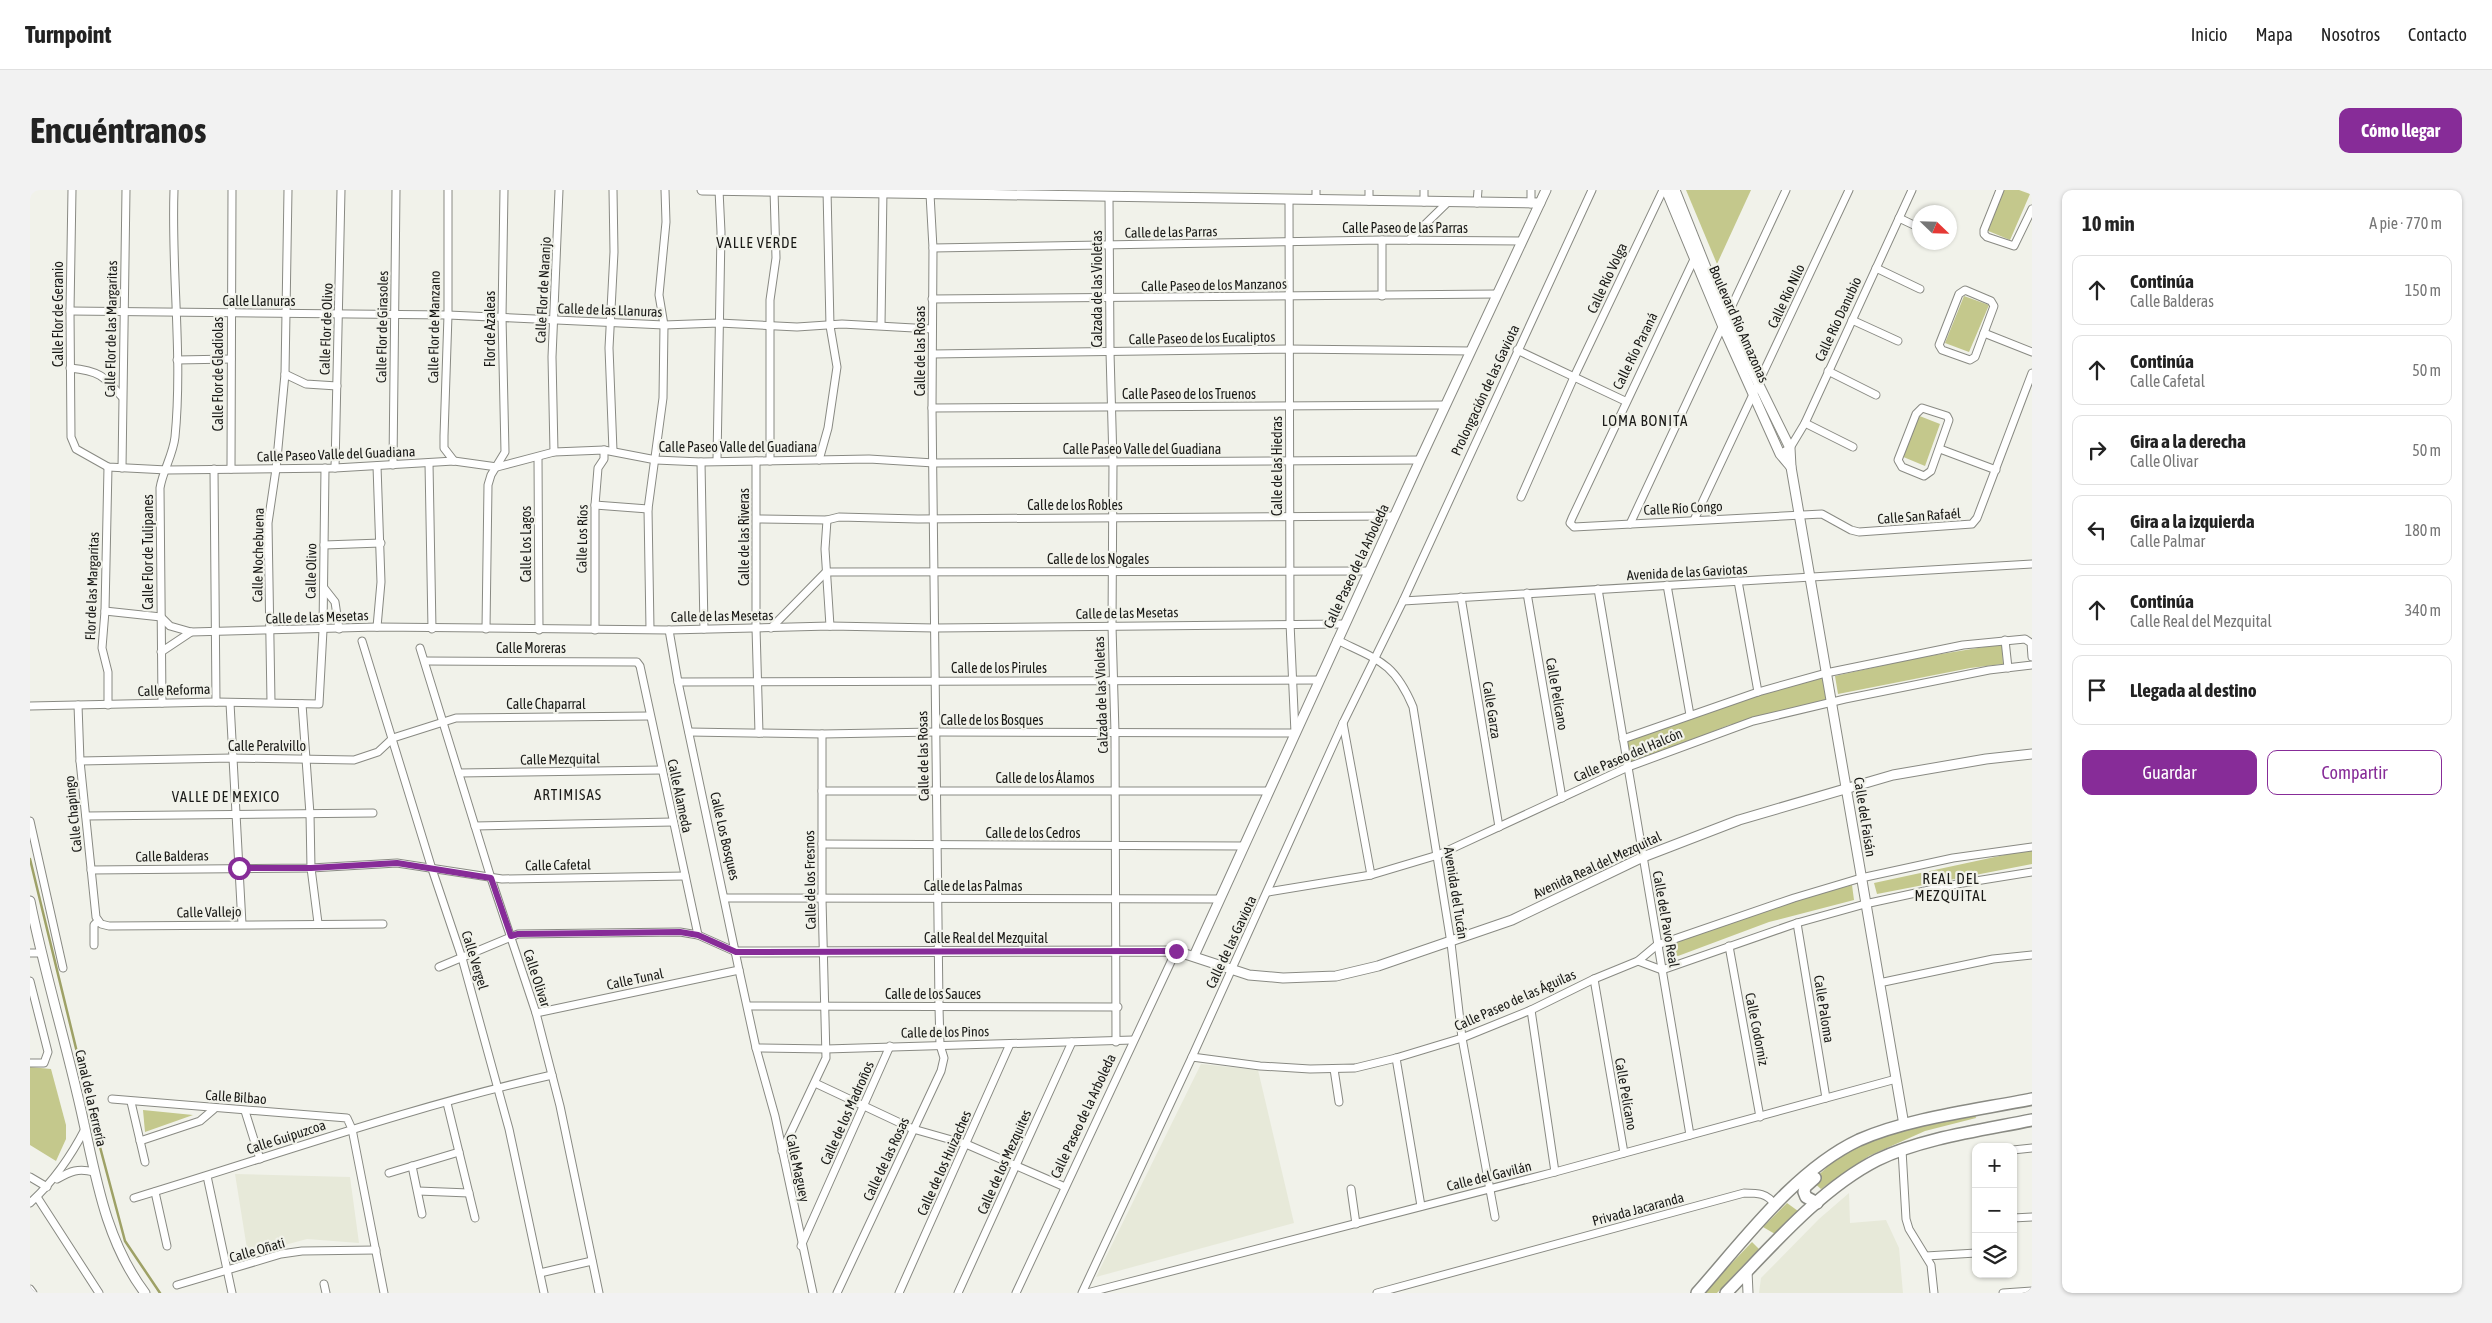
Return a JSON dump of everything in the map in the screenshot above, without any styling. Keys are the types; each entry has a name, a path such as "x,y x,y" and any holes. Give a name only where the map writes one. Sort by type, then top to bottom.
{"main road":[{"path":"1697,1293 1775,1205 1833,1156 1858,1141 1904,1125 2032,1099"},
{"path":"1726,1293 1817,1203 1864,1168 1902,1150 2032,1120"},
{"path":"1817,1203 1806,1197 1805,1187 1830,1163 1833,1156"}],"street":[{"name":"Calle Flor de Geranio","path":"71,438 70,311 72,190"},
{"name":"Calle Flor de las Margaritas","path":"122,468 126,190"},
{"name":"Calle Flor de Tulipanes","path":"162,703 160,488 167,470 175,436 177,360 174,190"},
{"name":"Calle Flor de Gladiolas","path":"230,469 232,190"},
{"name":"Calle Nochebuena","path":"271,702 268,523 276,469 285,374 288,190"},
{"name":"Calle Flor de Olivo","path":"335,468 340,313 341,190"},
{"name":"Calle Flor de Girasoles","path":"393,465 396,190"},
{"name":"Calle Flor de Manzano","path":"448,190 448,315 444,448 454,461"},
{"name":"Flor de Azaleas","path":"486,629 488,485 505,452 502,317 504,190"},
{"name":"Calle Flor de Naranjo","path":"554,452 552,357 559,190"},
{"path":"613,190 609,348 613,451"},
{"path":"650,629 648,509 663,398 664,325 659,295 666,222 664,190"},
{"path":"702,190 1099,193 1109,197 1153,194 1262,194 1289,199 1316,195 1369,201 1535,204 1531,190"},
{"path":"717,460 719,190"},
{"path":"770,460 771,290 776,258 774,190"},
{"path":"1369,201 1370,190"},
{"path":"1424,190 1424,202"},
{"path":"1478,190 1478,203"},
{"name":"Calle Paseo de la Arboleda","path":"1194,956 1337,640 1522,241 1535,204 1546,190"},
{"name":"Prolongación de las Gaviota","path":"1403,601 1592,190"},
{"name":"Boulevard Río Amazonas","path":"1664,190 1780,454 1791,467"},
{"name":"Calle Río Volga","path":"1520,497 1574,377 1664,190"},
{"name":"Boulevard Río Amazonas","path":"1675,190 1699,245 1726,318 1760,382 1790,448 1791,467 1799,514"},
{"path":"1630,524 1786,190"},
{"name":"Calle Río Nilo","path":"1694,520 1849,190"},
{"name":"Calle Río Danubio","path":"1780,454 1790,448 1805,424 1912,190"},
{"path":"2000,190 1984,234 2014,246 2030,220 2032,209"},
{"path":"818,460 828,428 836,390 838,367 830,326 827,191"},
{"path":"882,326 883,192"},
{"name":"Calle de las Rosas","path":"837,1293 944,1063 944,1052 940,1045 938,1007 935,732 932,299 935,193"},
{"name":"Calzada de las Violetas","path":"1109,197 1113,462 1112,626 1116,733 1115,845 1118,1007 1116,1042"},
{"name":"Calle de las Hiedras","path":"1289,199 1290,623 1291,679 1295,733"},
{"path":"1409,240 1448,202"},
{"path":"1899,218 1912,224"},
{"path":"1382,240 1382,296"},
{"name":"Calle Paseo de las Parras","path":"1289,242 1382,240 1522,241"},
{"name":"Calle de las Parras","path":"933,248 1289,242"},
{"name":"Calle Río Paraná","path":"1570,524 1625,401 1695,258 1699,245"},
{"path":"1876,268 1920,289"},
{"path":"1962,291 1994,303 1984,333 1972,359 1940,348 1939,345 1962,291"},
{"name":"Calle Paseo de los Manzanos","path":"932,299 1110,299 1497,294"},
{"name":"Calle Llanuras","path":"70,311 448,315"},
{"name":"Calle de las Llanuras","path":"448,315 502,317 554,322 610,322 664,325 719,323 797,327 842,324 932,329"},
{"path":"1852,320 1898,342"},
{"path":"1984,333 2032,352"},
{"name":"Calle Paseo de los Eucaliptos","path":"933,354 1288,349 1471,351"},
{"path":"1517,350 1625,401"},
{"path":"177,360 231,359"},
{"path":"70,368 98,372 104,376 122,397"},
{"path":"1828,371 1876,395"},
{"name":"Calle San Rafaél","path":"1799,514 1828,515 1844,527 1859,532 1972,524 1977,518 1996,470 2032,372"},
{"path":"285,374 306,384 337,386"},
{"name":"Calle Paseo de los Truenos","path":"932,408 1445,405"},
{"path":"1922,408 1947,416 1949,420 1940,449 1928,475 1924,476 1898,464 1916,414 1922,408"},
{"path":"1805,424 1853,447"},
{"name":"Calle Paseo Valle del Guadiana","path":"71,438 76,448 108,467 167,470 335,468 454,461 497,467 554,452 604,450 656,460 701,462 717,460 869,459 934,463 1420,460"},
{"path":"1940,449 1996,470"},
{"name":"Calle Los Ríos","path":"595,630 594,505 598,468 604,459 604,450"},
{"name":"Calle Los Lagos","path":"538,457 539,630"},
{"name":"Calle de las Riveras","path":"756,461 756,628 760,733"},
{"path":"701,462 704,629"},
{"path":"429,463 432,629"},
{"path":"376,627 381,582 377,466"},
{"name":"Flor de las Margaritas","path":"108,467 105,611 102,648 108,672 108,705"},
{"name":"Calle Olivo","path":"319,704 323,630 326,468"},
{"path":"214,469 216,702"},
{"path":"594,505 648,509"},
{"name":"Calle Río Congo","path":"1570,524 1574,527 1799,514"},
{"name":"Calle del Faisán","path":"1799,514 1878,983 1904,1125"},
{"name":"Calle de los Robles","path":"757,519 827,520 839,516 935,518 1394,516"},
{"path":"827,520 826,572 830,626"},
{"path":"324,545 381,543"},
{"name":"Avenida de las Gaviotas","path":"1403,601 2032,564"},
{"name":"Calle de los Nogales","path":"826,572 1370,571"},
{"path":"771,628 826,572"},
{"path":"1738,581 1758,692"},
{"path":"1667,585 1690,715"},
{"path":"324,588 335,602 339,629"},
{"name":"Calle del Pavo Real","path":"1598,589 1690,1135"},
{"name":"Calle Pelícano","path":"1527,593 1562,798"},
{"name":"Calle Garza","path":"1461,597 1499,827"},
{"name":"Calle de las Gaviota","path":"1082,1293 1268,892 1343,723 1403,601"},
{"name":"Calle de las Mesetas","path":"105,611 161,617 170,626 191,632 323,630 376,627 669,630 830,626 935,628 1290,623 1345,624"},
{"name":"Calle Los Bosques","path":"669,630 678,682 726,898 756,1048"},
{"path":"161,652 191,632"},
{"name":"Avenida del Tucán","path":"1337,640 1375,658 1398,676 1413,707 1438,855 1462,1038 1495,1218"},
{"path":"2006,640 2008,668"},
{"name":"Calle Paseo del Halcón","path":"1623,739 1758,692 1826,673 1922,652 2006,640 2028,640 2032,656"},
{"name":"Calle Vergel","path":"362,641 432,869 462,958 498,1087 544,1293"},
{"name":"Calle Olivar","path":"420,648 491,878 536,1013 552,1075 599,1293"},
{"name":"Calle Moreras","path":"425,661 637,662"},
{"name":"Calle Alameda","path":"637,662 640,666 698,935"},
{"name":"Calle Paseo del Halcón","path":"1268,892 1371,875 1438,855 1628,767 1752,720 1831,702 2032,665"},
{"name":"Calle de los Pirules","path":"678,682 1320,680"},
{"name":"Calle Reforma","path":"30,706 216,702 319,704"},
{"path":"230,703 242,924"},
{"path":"302,704 310,814 311,868 318,924"},
{"name":"Calle Chapingo","path":"78,705 80,761 91,870 100,922 94,925 94,945"},
{"name":"Calle Chaparral","path":"444,722 465,717 650,716"},
{"name":"Calle Peralvillo","path":"80,761 232,758 305,758 335,761 358,759 378,752 393,738 444,722"},
{"path":"1343,723 1371,875"},
{"name":"Calle de los Bosques","path":"689,732 822,734 935,732 1295,733"},
{"name":"Calle de los Fresnos","path":"782,1152 824,1066 826,1049 822,899 822,734"},
{"name":"Avenida Real del Mezquital","path":"1176,951 1194,956 1230,971 1250,975 1283,978 1336,976 1378,966 1451,943 1512,920 1643,857 1739,820 1892,775 1986,759 2032,754"},
{"name":"Calle Mezquital","path":"459,773 662,770"},
{"name":"Calle de los Álamos","path":"822,791 1268,791"},
{"path":"86,816 373,813"},
{"path":"30,822 62,968"},
{"path":"475,826 673,822"},
{"name":"Calle de los Cedros","path":"822,844 1244,846"},
{"name":"Calle Paseo de las Águilas","path":"1192,1057 1260,1066 1334,1069 1355,1068 1396,1058 1462,1038 1530,1010 1594,979 1638,961 1657,945 1794,898 1861,878 1953,858 2032,846"},
{"name":"Calle Balderas","path":"91,870 311,868 397,863 432,869"},
{"name":"Calle Cafetal","path":"432,869 491,878 685,876"},
{"path":"1638,961 1662,970 1797,923 1865,904 1956,884 2032,872"},
{"name":"Calle de las Palmas","path":"726,898 1220,899"},
{"name":"Canal de la Ferrería","path":"30,902 94,1172 114,1238 127,1266 145,1293"},
{"name":"Calle Vallejo","path":"100,922 109,926 384,924"},
{"name":"Calle Paloma","path":"1797,923 1826,1098"},
{"path":"439,967 518,934 680,932 698,935 736,952"},
{"name":"Calle Codorniz","path":"1729,946 1760,1117"},
{"name":"Calle Paseo de la Arboleda","path":"1016,1293 1176,951"},
{"name":"Calle Real del Mezquital","path":"736,952 1176,951"},
{"path":"30,953 41,953"},
{"path":"1878,983 1993,959 2032,956"},
{"name":"Calle Tunal","path":"536,1013 739,970"},
{"name":"Calle Pelícano","path":"1594,979 1624,1153"},
{"path":"30,981 48,1052 46,1061 41,1064 30,1063"},
{"name":"Calle de los Sauces","path":"749,1006 1118,1007"},
{"path":"1530,1010 1555,1172"},
{"name":"Calle de los Pinos","path":"756,1048 826,1049 1116,1042 1133,1040"},
{"name":"Calle de los Mezquites","path":"958,1293 1072,1042"},
{"name":"Calle de los Huizaches","path":"899,1293 1010,1044"},
{"name":"Calle de los Madroños","path":"801,1246 890,1046"},
{"name":"Calle Maguey","path":"756,1048 782,1152 801,1246 813,1293"},
{"path":"1396,1058 1421,1206"},
{"path":"1334,1069 1338,1102"},
{"name":"Calle Guipuzcoa","path":"134,1198 352,1129 498,1087 552,1075"},
{"name":"Calle del Gavilán","path":"1087,1293 1555,1172 1896,1079"},
{"path":"815,1083 913,1129 966,1144 1065,1187"},
{"name":"Calle Bilbao","path":"112,1099 214,1109 342,1116 350,1121 352,1129"},
{"path":"131,1102 145,1162"},
{"path":"447,1103 475,1218"},
{"path":"140,1141 200,1121 214,1109"},
{"path":"245,1111 260,1159"},
{"path":"30,1203 54,1180 69,1159 85,1129"},
{"path":"352,1129 384,1293"},
{"path":"2017,1150 2032,1148"},
{"path":"1902,1150 1909,1229 1931,1265 1934,1293"},
{"path":"390,1173 459,1152"},
{"path":"412,1166 422,1214"},
{"path":"54,1180 71,1171 81,1169 94,1172"},
{"path":"207,1176 232,1293"},
{"path":"30,1177 47,1187"},
{"path":"1351,1189 1356,1224"},
{"path":"418,1191 469,1193"},
{"path":"155,1192 167,1246"},
{"name":"Privada Jacaranda","path":"1377,1293 1744,1193 1761,1193 1770,1198 1775,1205"},
{"path":"37,1197 99,1293"},
{"path":"2017,1218 2032,1217"},
{"name":"Calle Oñati","path":"177,1285 292,1252 376,1250"},
{"path":"1926,1256 1972,1253"},
{"path":"540,1273 592,1261"},
{"path":"1747,1271 1748,1293"},
{"path":"324,1284 326,1293"},
{"path":"30,1288 33,1293"},
{"path":"2003,1293 2032,1291"}],"shaded area":[{"path":"1201,1064 1258,1070 1294,1223 1096,1277"},
{"path":"235,1174 350,1177 359,1243 307,1239 248,1255"},
{"path":"1849,1193 1850,1223 1886,1220 1899,1248 1903,1293 1759,1293 1761,1278 1819,1219"}],"green space":[{"path":"1686,190 1751,190 1717,264"},
{"path":"2002,190 2019,190 2030,194 2010,240 1986,230"},
{"path":"1964,296 1989,305 1969,352 1945,343"},
{"path":"1917,415 1940,424 1925,466 1901,456"},
{"path":"2002,644 2003,664 1970,668 1838,694 1835,676 1917,658"},
{"path":"1826,673 1831,702 1729,725 1628,767 1625,738"},
{"path":"2032,849 2032,864 1877,894 1874,883"},
{"path":"1852,885 1854,900 1769,922 1678,956 1668,952 1665,945 1764,908"},
{"path":"30,1067 51,1069 66,1125 66,1139 56,1161 30,1145"},
{"path":"143,1110 193,1115 145,1132"},
{"path":"1974,1110 1976,1118 1925,1131 1869,1156 1821,1189 1812,1181 1847,1149 1889,1132"},
{"path":"1787,1203 1798,1211 1775,1234 1763,1227"},
{"path":"1752,1242 1759,1249 1717,1293 1703,1293"}],"waterway":[{"path":"30,859 100,1147 125,1241 160,1293"}],"district":[{"name":"VALLE VERDE","path":"757,242"},
{"name":"LOMA BONITA","path":"1645,420"},
{"name":"ARTIMISAS","path":"568,794"},
{"name":"VALLE DE MEXICO","path":"226,796"},
{"name":"REAL DEL MEZQUITAL","path":"1951,886"}],"route":[{"path":"239,868 311,868 397,863 491,878 511,936 518,934 680,932 698,935 736,952 1176,951"}]}
